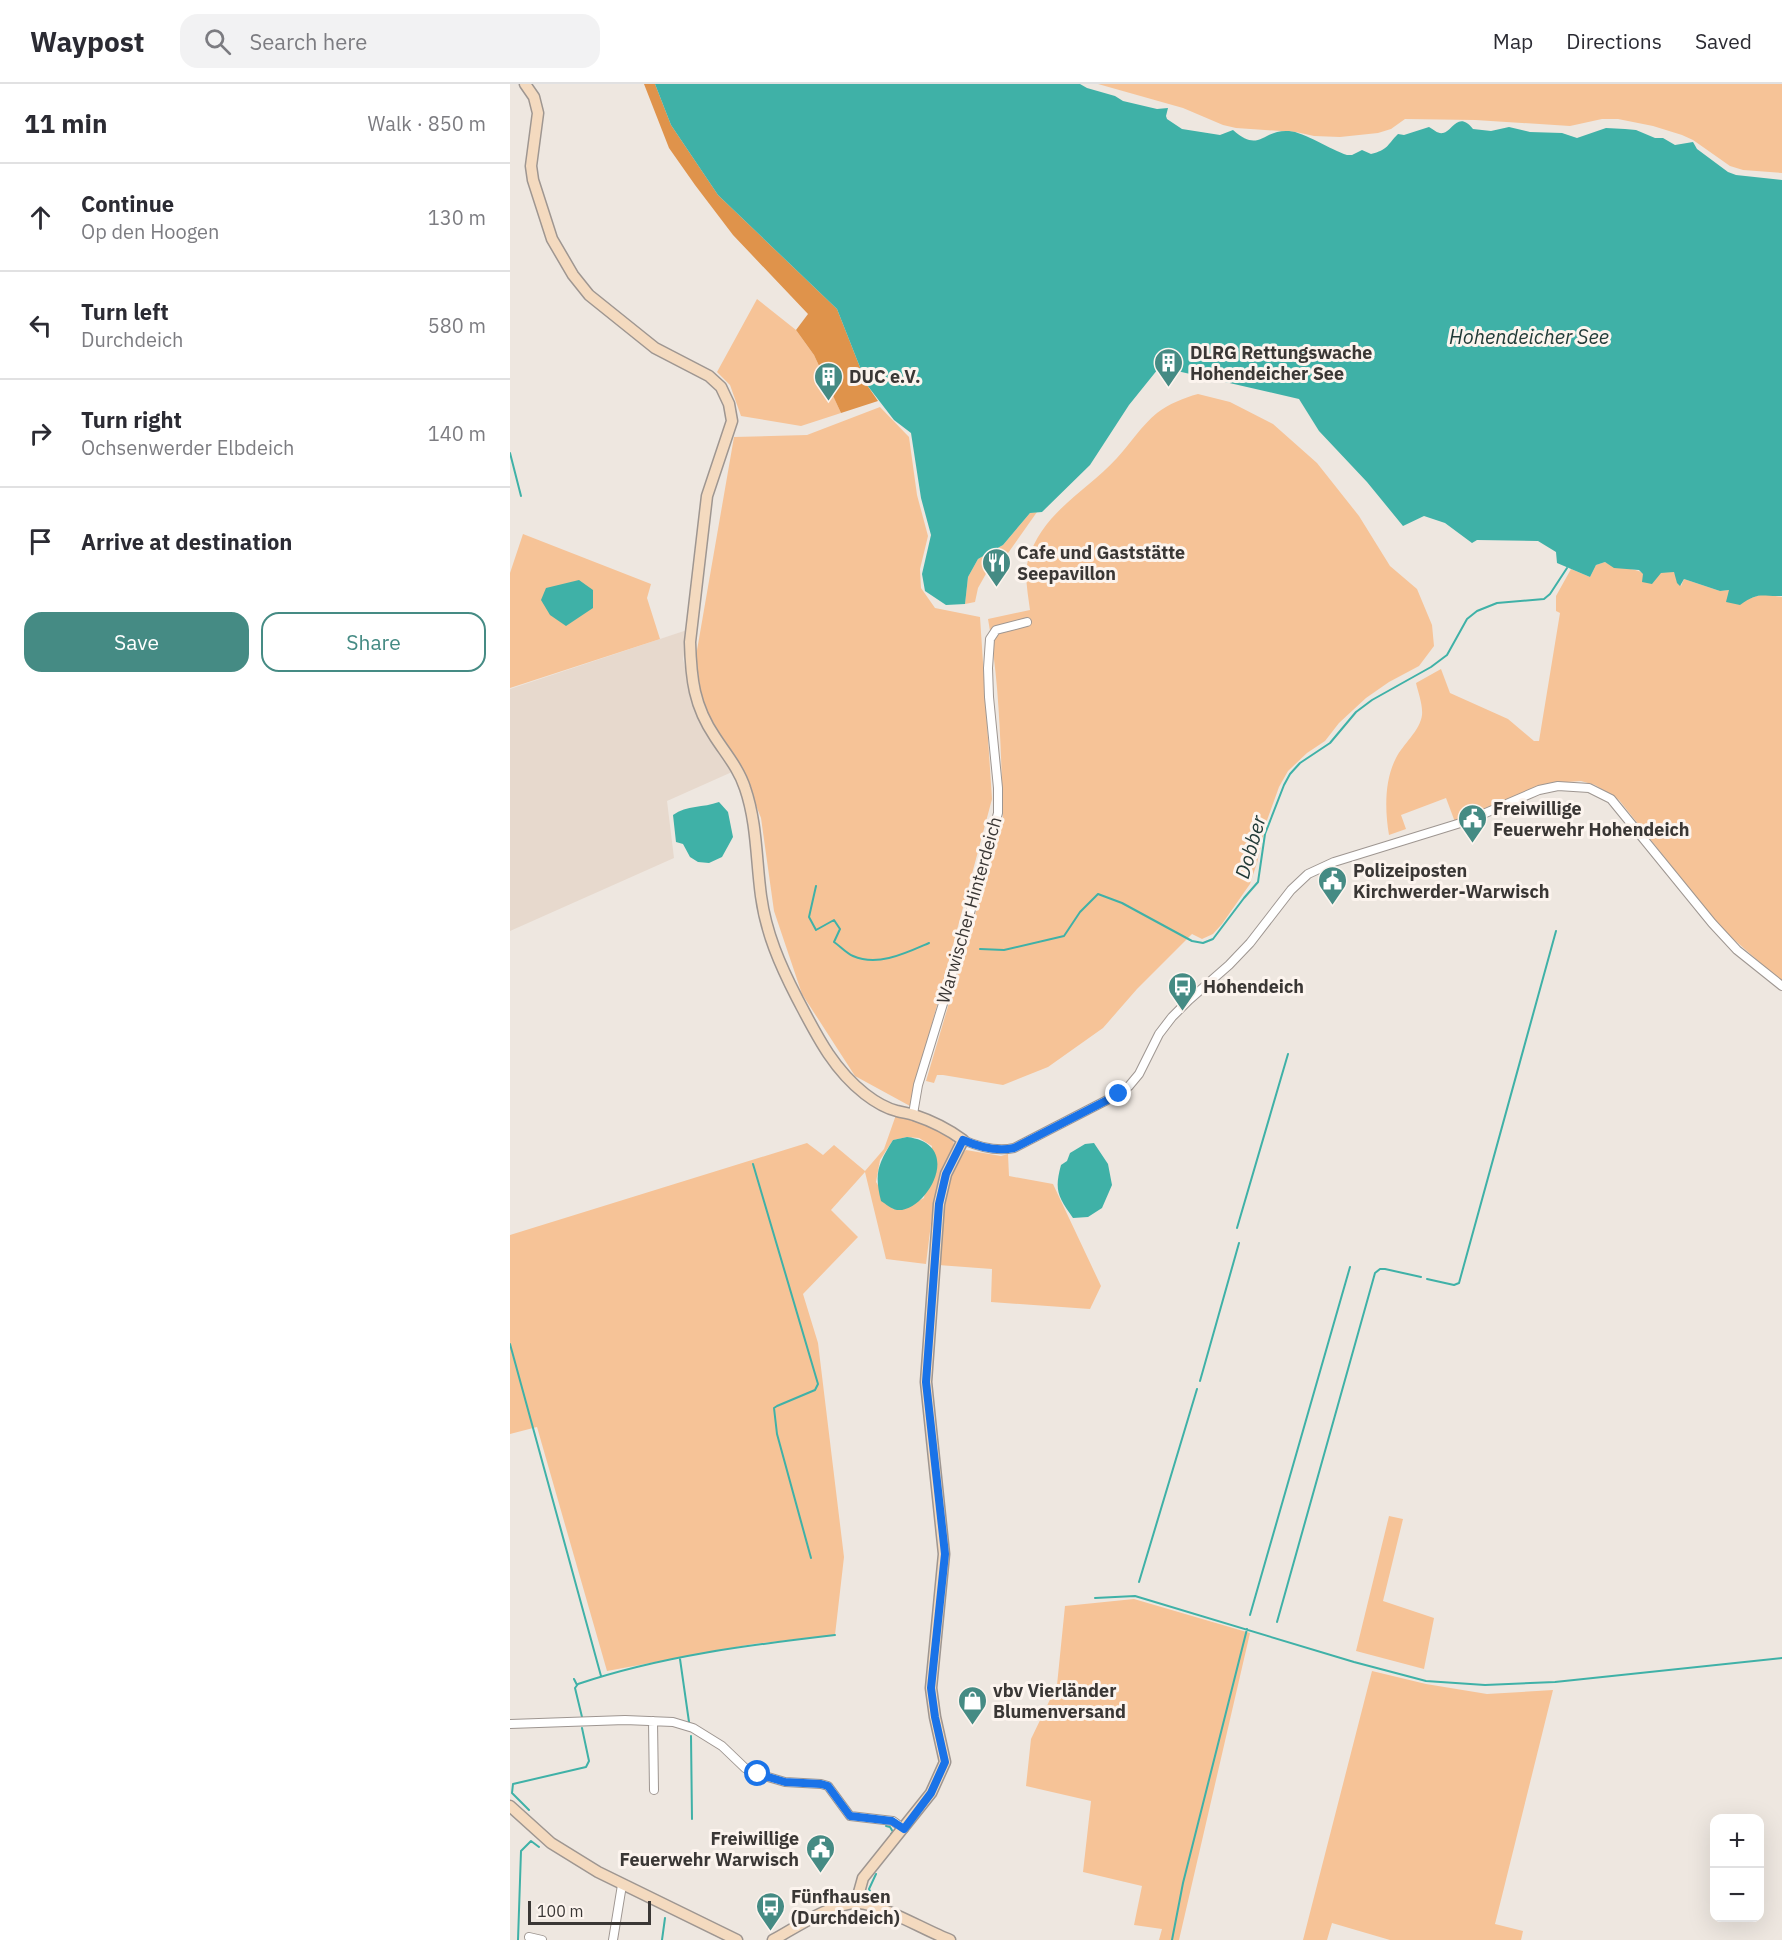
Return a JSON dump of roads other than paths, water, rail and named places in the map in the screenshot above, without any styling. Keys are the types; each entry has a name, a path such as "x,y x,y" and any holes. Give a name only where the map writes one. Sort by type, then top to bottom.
{"street":[{"path":"525,84 534,97 538,113 531,172 552,239 573,275 589,295 655,348 709,376 721,387 729,404 732,421 707,496 690,642 695,696 710,729 745,785 754,822 760,893 776,956 808,1022 830,1058 864,1093 887,1108 913,1114 949,1129 963,1140 986,1148 1001,1150 1014,1148 1124,1090 1138,1074 1159,1034 1174,1014 1229,965 1250,943 1291,890 1308,874 1323,866 1467,821 1539,790 1558,786 1589,788 1611,798 1712,923 1737,950 1782,986"},
{"name":"Warwischer Hinterdeich","path":"913,1114 918,1085 998,813 998,788 988,697 990,639 996,630 1027,622"},
{"path":"856,1903 863,1878 931,1793 945,1762 931,1688 945,1554 926,1382 939,1204 946,1174 963,1140"},
{"path":"653,1721 654,1790"},
{"path":"510,1724 673,1722 693,1728 722,1746 745,1768 785,1782 828,1786 850,1816 892,1821 904,1829"},
{"path":"510,1806 551,1843 622,1885 737,1940"},
{"path":"613,1940 622,1885"},
{"path":"773,1940 826,1912 856,1903 873,1906 950,1940"},
{"path":"529,1937 542,1940"}],"water":[{"name":"Hohendeicher See","path":"655,84 1080,84 1123,101 1157,109 1168,108 1167,119 1182,129 1220,135 1233,130 1249,140 1261,139 1280,131 1289,131 1302,134 1347,155 1362,150 1371,154 1381,151 1398,134 1404,135 1429,127 1443,133 1463,121 1473,129 1491,131 1509,127 1530,132 1562,133 1577,138 1606,128 1625,129 1636,130 1655,138 1663,138 1675,145 1693,142 1697,149 1728,172 1736,175 1782,180 1782,596 1757,596 1740,605 1726,602 1729,590 1720,591 1684,579 1680,586 1674,572 1661,573 1652,584 1642,582 1643,574 1639,570 1614,568 1605,562 1596,565 1590,577 1557,563 1556,552 1538,541 1477,540 1472,543 1445,523 1424,516 1403,526 1367,482 1319,431 1299,399 1164,368 1158,369 1129,405 1090,465 1042,512 1030,513 1003,545 978,559 968,577 965,604 946,605 925,591 922,574 931,535 921,498 911,433 894,420 867,385 837,309 718,195 671,125"},
{"path":"579,580 593,590 593,608 566,626 550,615 541,600 546,588"},
{"path":"719,802 728,812 733,837 722,857 709,863 698,862 690,857 683,844 676,842 673,815 684,810"},
{"path":"907,1137 925,1142 934,1152 937,1164 935,1177 919,1201 908,1208 897,1210 881,1201 878,1176 881,1162 893,1140"},
{"path":"1094,1143 1108,1164 1112,1185 1102,1208 1088,1217 1073,1218 1059,1193 1058,1181 1061,1165 1067,1161 1070,1153 1085,1144"}],"waterway":[{"path":"510,453 521,496"},
{"name":"Dobber","path":"980,949 1004,950 1064,936 1080,912 1098,894 1122,903 1192,941 1203,943 1213,939 1258,882 1265,834 1284,785 1300,763 1330,743 1356,712 1372,700 1431,667 1447,655 1467,619 1477,611 1497,603 1544,599 1550,594 1567,568"},
{"name":"Dobber","path":"816,886 809,917 816,930 834,920 840,929 834,942 850,955 862,959 882,959 929,943"},
{"path":"1427,1279 1454,1285 1459,1283 1556,931"},
{"path":"1237,1228 1288,1054"},
{"path":"753,1164 818,1384 815,1390 774,1408 777,1434 811,1558"},
{"path":"1200,1381 1239,1243"},
{"path":"1250,1615 1350,1267"},
{"path":"1277,1622 1375,1273 1380,1269 1385,1269 1421,1277"},
{"path":"510,1344 601,1676"},
{"path":"1139,1582 1197,1389"},
{"path":"1095,1598 1135,1596 1354,1662 1426,1681 1485,1685 1555,1682 1782,1658"},
{"path":"1172,1940 1183,1883 1247,1629"},
{"path":"582,1717 575,1688 578,1684 673,1659 835,1635"},
{"path":"680,1659 689,1722"},
{"path":"574,1679 577,1685"},
{"path":"529,1810 512,1793 513,1784 586,1767 589,1761 582,1728"},
{"path":"691,1736 692,1819"},
{"path":"886,1826 890,1827 893,1832 891,1834"},
{"path":"518,1940 521,1851 531,1841 539,1847"},
{"path":"876,1874 869,1889 872,1896 879,1899"},
{"path":"662,1940 665,1918"}],"place":[{"name":"DLRG Rettungswache Hohendeicher See","path":"1169,388"},
{"name":"DUC e.V.","path":"828,402"},
{"name":"Cafe und Gaststätte Seepavillon","path":"996,588"},
{"name":"Freiwillige Feuerwehr Hohendeich","path":"1472,844"},
{"name":"Polizeiposten Kirchwerder-Warwisch","path":"1332,906"},
{"name":"Hohendeich","path":"1182,1012"},
{"name":"vbv Vierländer Blumenversand","path":"972,1726"},
{"name":"Freiwillige Feuerwehr Warwisch","path":"820,1874"},
{"name":"Fünfhausen (Durchdeich)","path":"770,1932"}]}
